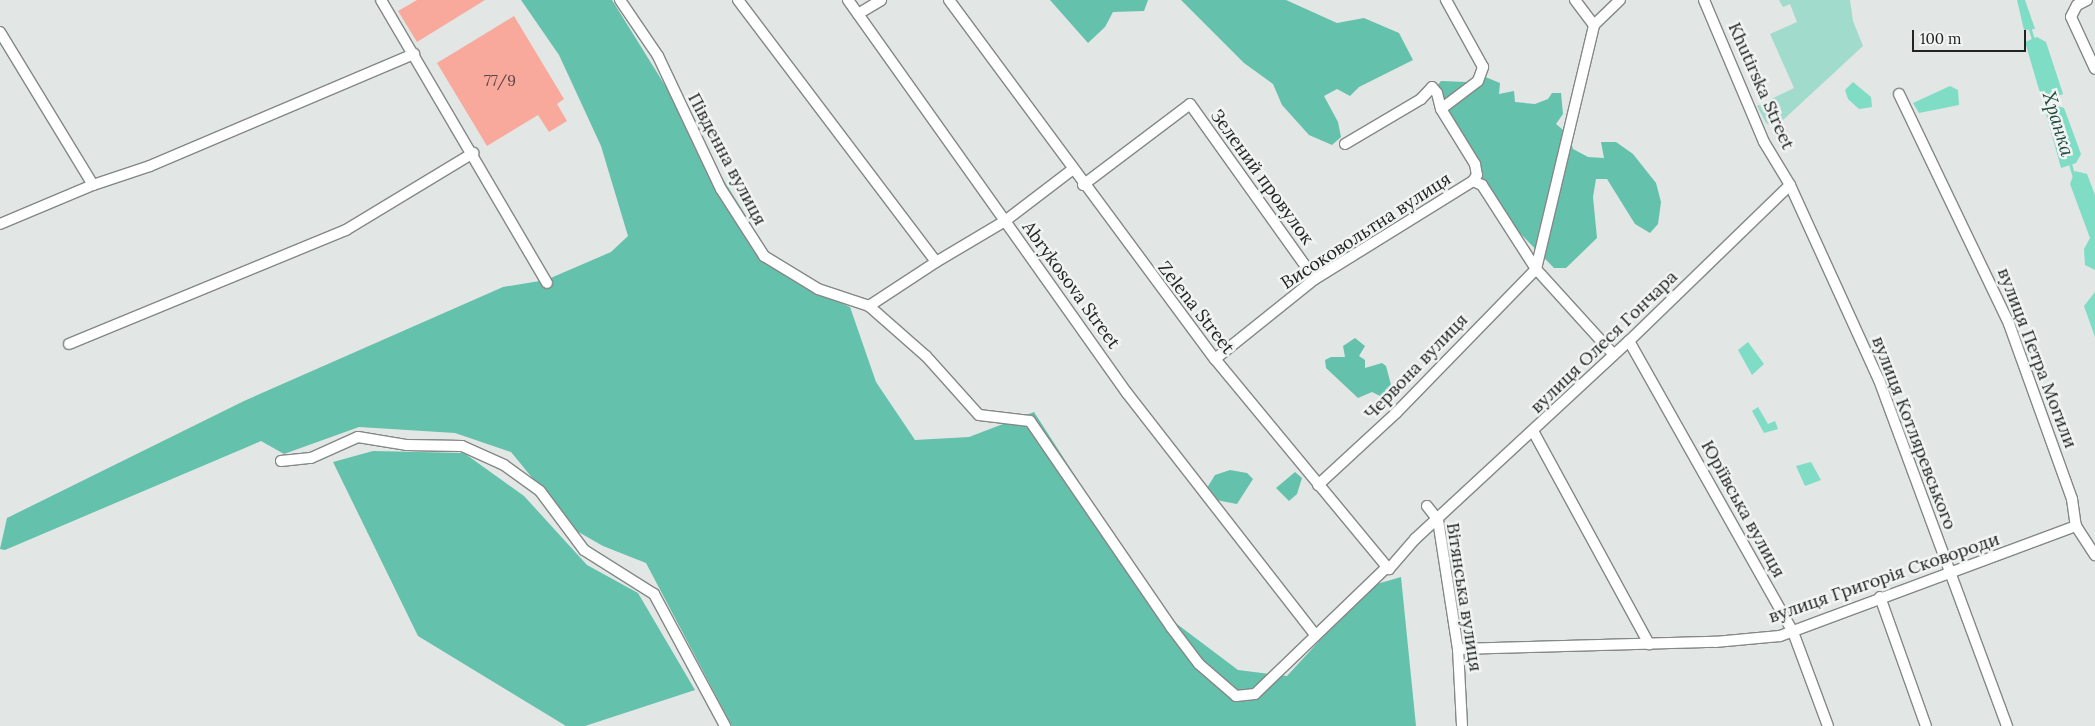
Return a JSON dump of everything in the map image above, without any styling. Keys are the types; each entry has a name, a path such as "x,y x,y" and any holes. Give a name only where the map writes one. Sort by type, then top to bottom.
{"street":[{"path":"381,0 473,153 498,204 547,283"},
{"name":"Південна вулиця","path":"620,0 658,56 721,189 753,242 777,266 818,289 869,306"},
{"path":"738,0 936,262"},
{"path":"848,0 1005,221 1072,170"},
{"path":"858,14 881,0"},
{"name":"Zelena Street","path":"949,0 1083,185 1215,358 1387,567"},
{"path":"1441,109 1478,80 1483,67 1446,0"},
{"path":"1575,0 1594,25"},
{"path":"1536,269 1594,25 1620,0"},
{"name":"Khutirska Street","path":"1704,0 1764,142 1790,185"},
{"path":"2087,0 2077,6 2071,17 2095,69"},
{"path":"0,32 93,184"},
{"path":"0,224 93,184 150,166 414,54"},
{"path":"1345,144 1421,99 1432,87 1438,93 1441,109 1475,164 1477,175 1473,181"},
{"name":"вулиця Петра Могили","path":"1899,94 2009,324 2072,499 2076,526 2095,555"},
{"name":"Зелений провулок","path":"1083,185 1190,104 1316,279"},
{"path":"69,344 346,230 473,153"},
{"name":"Високовольтна вулиця","path":"1215,358 1316,279 1473,181 1482,186 1536,269 1613,354"},
{"name":"вулиця Олеся Гончара","path":"1438,520 1629,341 1790,185"},
{"name":"вулиця Котляревського","path":"1790,185 1879,380 2007,726"},
{"name":"Abrykosova Street","path":"869,306 936,262 1005,221 1127,393 1314,633"},
{"name":"Червона вулиця","path":"1318,485 1396,413 1536,269"},
{"path":"869,306 926,356 975,412 1030,421 1146,591 1199,664 1236,696 1255,694 1314,633 1387,567 1389,569 1394,566 1438,520"},
{"name":"Юріївська вулиця","path":"1629,341 1793,632 1828,726"},
{"path":"1533,432 1649,644"},
{"path":"281,461 310,458 358,437 407,445 462,446 504,465 540,491 584,550 654,594 725,726"},
{"name":"Вітянська вулиця","path":"1427,506 1438,520 1438,536 1458,649 1462,726"},
{"name":"вулиця Григорія Сковороди","path":"1458,649 1715,642 1793,632 1880,597 1951,574 2076,526"},
{"path":"1428,530 1434,530 1438,536"},
{"path":"1880,597 1926,726"}],"shaded area":[{"path":"521,0 612,0 777,266 804,286 850,307 876,382 915,440 969,437 1034,412 1165,615 1238,670 1287,676 1370,586 1401,577 1416,726 732,726 646,563 603,546 575,530 511,452 455,433 359,427 284,454 261,441 5,550 0,549 7,518 244,401 503,287 546,280 611,252 628,236 601,146 559,55"},
{"path":"1050,0 1148,0 1144,11 1113,12 1105,27 1088,43"},
{"path":"1181,0 1286,0 1337,23 1364,18 1399,33 1413,60 1359,87 1350,96 1337,89 1324,96 1338,122 1341,137 1332,145 1309,135 1282,105 1273,84 1244,63"},
{"path":"1779,0 1850,0 1853,21 1863,46 1783,120 1771,126 1766,123 1757,106 1794,88 1770,34 1797,22 1790,4 1783,7"},
{"path":"1483,76 1500,83 1499,94 1514,91 1515,102 1535,104 1548,99 1552,93 1561,93 1563,114 1556,124 1569,135 1573,149 1588,157 1604,158 1601,142 1616,142 1633,154 1656,183 1661,202 1658,224 1650,233 1635,224 1607,179 1596,179 1593,197 1597,238 1566,268 1554,268 1511,224 1478,173 1477,164 1453,117 1434,99 1432,92 1441,81 1467,82"},
{"path":"1355,338 1365,346 1359,356 1365,360 1365,368 1382,363 1386,366 1394,396 1388,400 1372,392 1358,398 1326,368 1325,360 1331,357 1345,357 1343,346"},
{"path":"373,451 464,453 524,496 587,565 638,593 695,690 585,726 566,726 418,636 333,462"},
{"path":"1230,470 1247,473 1253,479 1237,504 1216,500 1207,488 1215,475"},
{"path":"1295,472 1302,478 1297,494 1289,501 1276,488"}],"water":[{"path":"2017,0 2025,0 2035,29 2024,30"},
{"path":"2037,37 2046,42 2063,94 2043,103 2025,42"},
{"path":"1853,82 1871,97 1872,107 1859,109 1848,99 1845,90"},
{"path":"1950,86 1958,90 1959,105 1919,113 1913,103"},
{"path":"2057,106 2064,108 2081,154 2076,163 2061,168 2045,110"},
{"path":"2075,171 2087,174 2095,195 2095,270 2085,265 2084,249 2090,238 2070,184"},
{"path":"2095,292 2095,337 2084,306"},
{"path":"1748,342 1764,364 1752,375 1738,350"},
{"path":"1758,407 1768,424 1775,421 1778,429 1764,433 1752,411"},
{"path":"1811,462 1821,480 1805,486 1796,466"}],"building":[{"path":"417,0 485,0 417,42 398,11"},
{"path":"514,16 564,99 557,104 567,121 549,132 538,115 487,146 437,63"}],"waterway":[{"name":"Хранка","path":"2030,28 2034,41"},
{"name":"Хранка","path":"2070,162 2074,176"}]}
